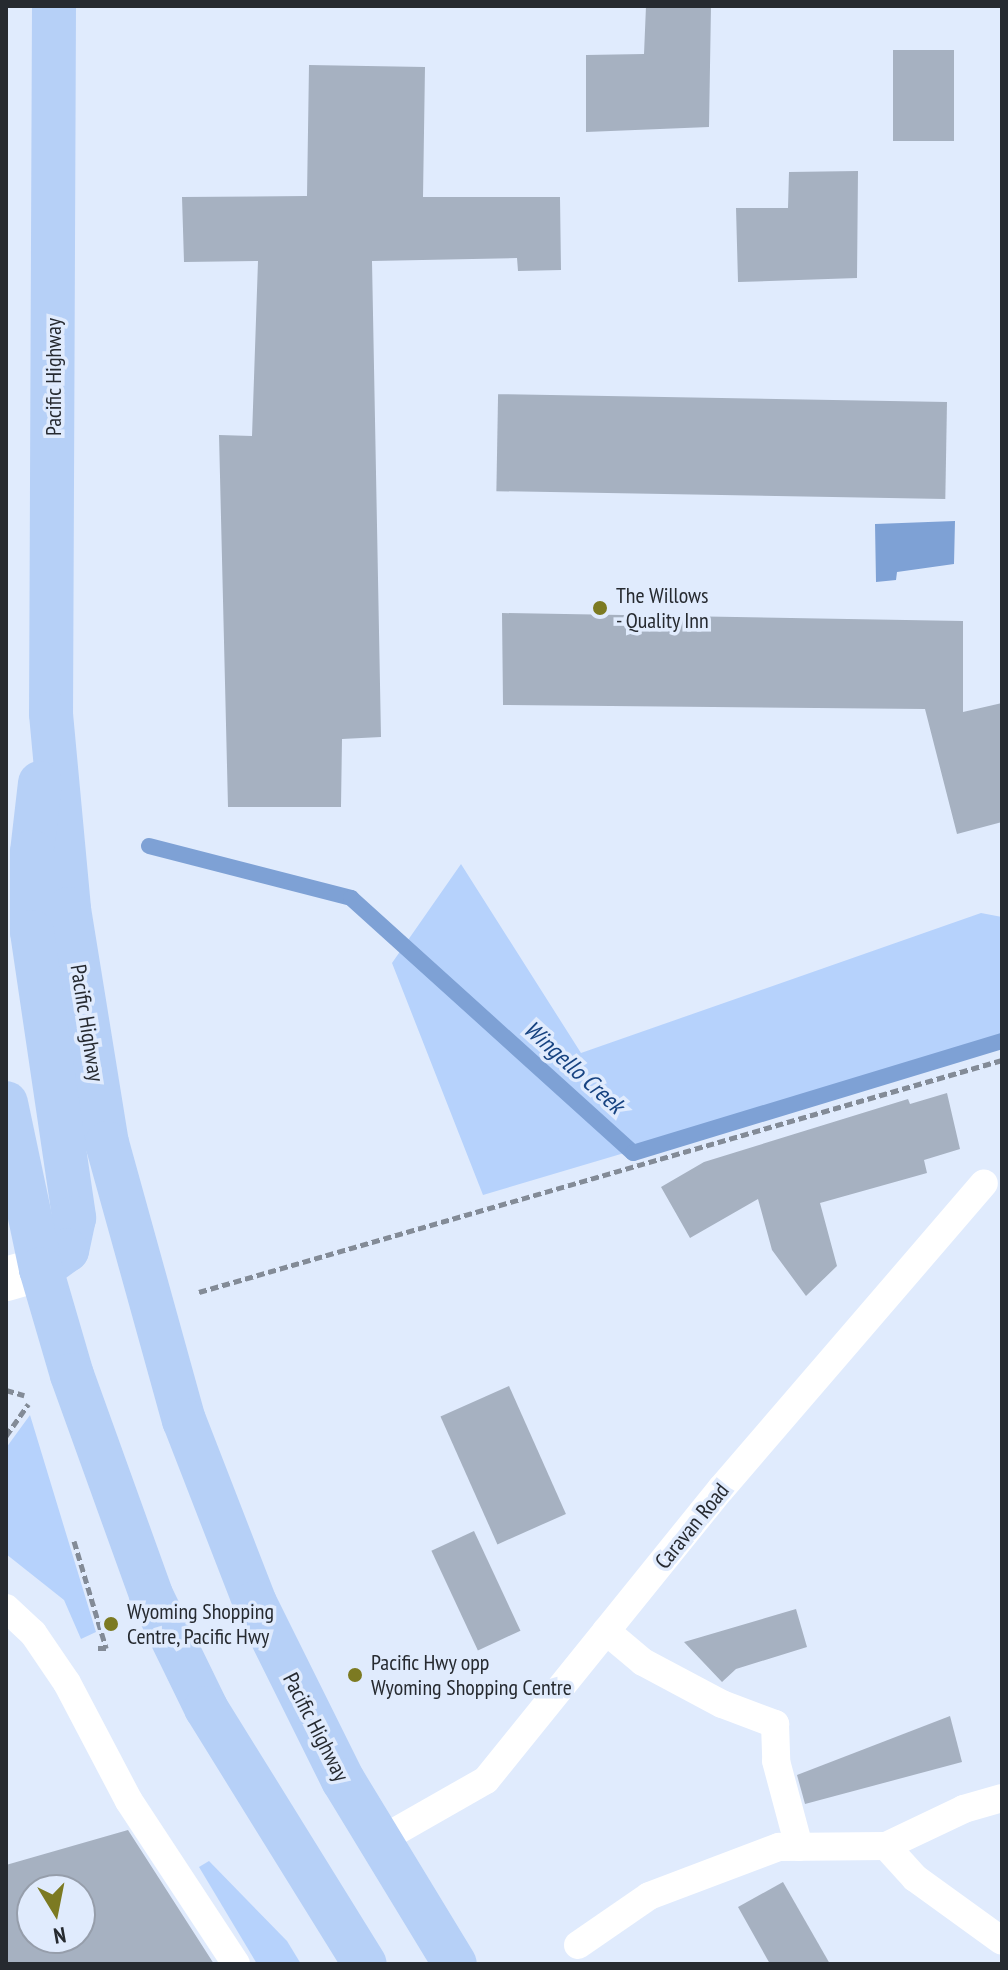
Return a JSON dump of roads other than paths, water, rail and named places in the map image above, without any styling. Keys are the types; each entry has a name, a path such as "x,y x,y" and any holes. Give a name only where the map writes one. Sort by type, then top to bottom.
{"main road":[{"name":"Pacific Highway","path":"54,6 51,714 84,1012 110,1156 159,1343 216,1511 255,1603 307,1713 379,1841 455,1964"},
{"path":"24,1274 67,1250 74,1218 32,932 32,852 51,714"},
{"path":"6,1103 24,1274 72,1375 151,1595 206,1708 365,1964"}],"lane":[{"name":"Caravan Road","path":"379,1841 486,1780 721,1489 984,1183"},
{"path":"6,1608 33,1633 67,1683 129,1801 236,1964"},
{"path":"606,1631 643,1662 722,1704 775,1724 776,1761 799,1847"},
{"path":"578,1945 649,1896 779,1847 886,1846 964,1809 1002,1798"},
{"path":"886,1846 915,1878 1002,1941"}],"waterway":[{"name":"Wingello Creek","path":"149,846 351,898 633,1153 1002,1041"}],"place":[{"name":"The Willows - Quality Inn","path":"600,608"},
{"name":"Wyoming Shopping Centre, Pacific Hwy","path":"111,1624"},
{"name":"Pacific Hwy opp Wyoming Shopping Centre","path":"355,1675"}]}
